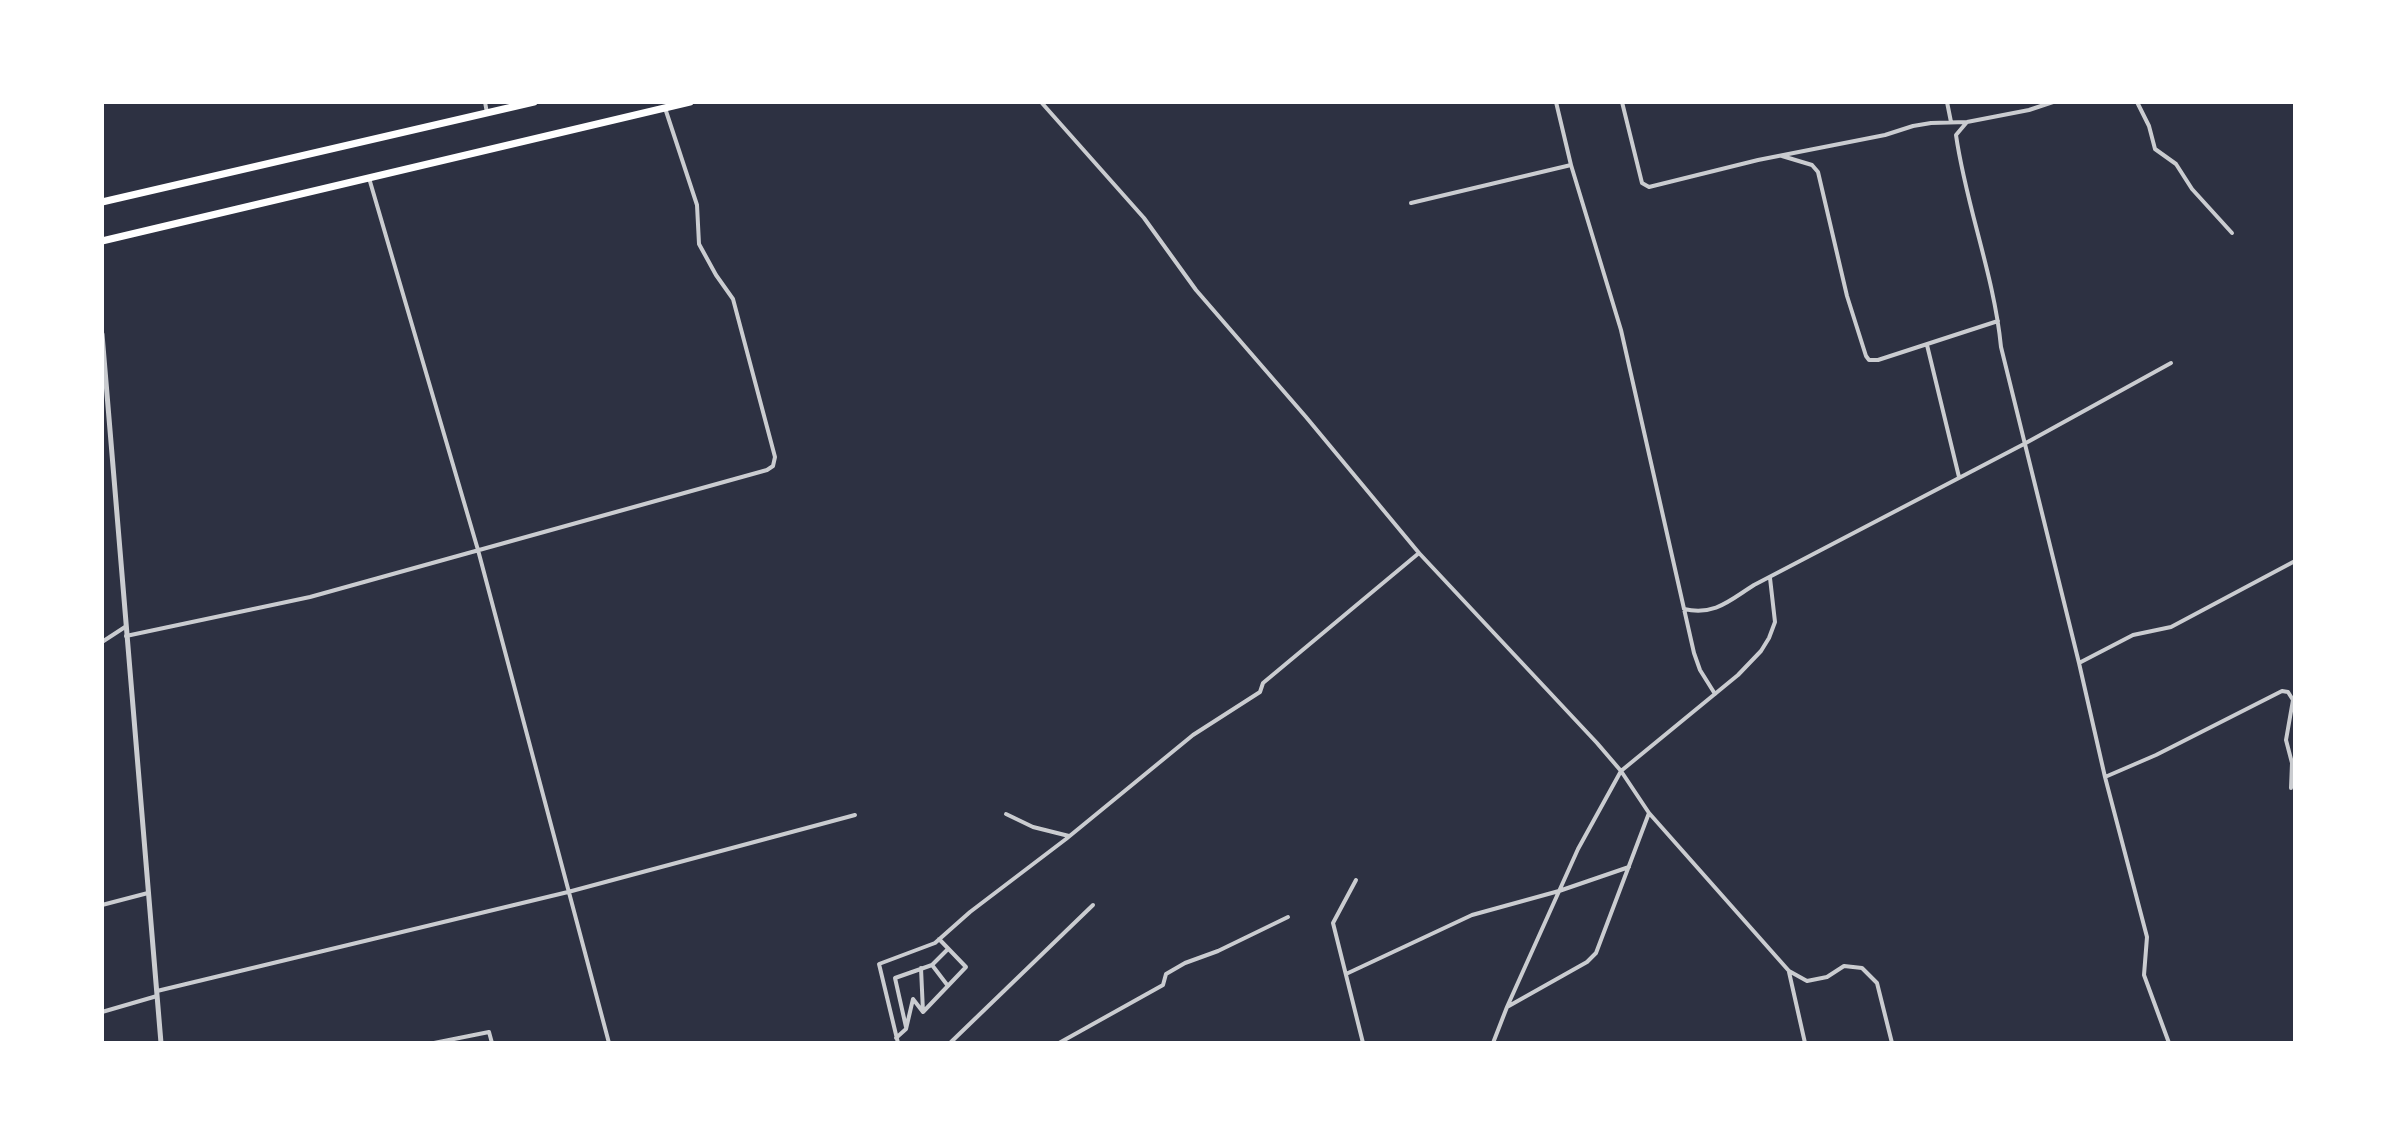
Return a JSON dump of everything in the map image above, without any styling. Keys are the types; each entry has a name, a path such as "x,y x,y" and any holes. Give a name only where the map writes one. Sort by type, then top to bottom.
{"highway":[{"path":"102,202 534,102"},
{"path":"102,241 690,102"}],"street":[{"path":"484,102 487,113"},
{"path":"1041,102 1144,218 1196,290 1419,553 1597,743 1621,771 1649,813 1789,971 1807,981 1827,977 1844,966 1862,968 1878,983 1893,1043"},
{"path":"1556,102 1571,165 1621,330 1700,670 1715,694"},
{"path":"1622,102 1642,183 1646,187 1885,135 1922,124 1967,122 2029,110 2053,102"},
{"path":"1947,102 1951,122"},
{"path":"2137,102 2149,126 2155,149 2176,164 2192,189 2232,233"},
{"path":"126,636 310,597 767,470 772,466 775,457 733,299 716,275 699,244 697,205 665,108"},
{"path":"1967,122 1958,130 1966,193 2105,777 2147,937 2144,975 2169,1043"},
{"path":"1782,156 1812,165 1818,172 1847,296 1866,356 1874,361 1998,321"},
{"path":"1411,203 1571,165"},
{"path":"369,178 478,550 609,1043"},
{"path":"102,334 161,1043"},
{"path":"1927,345 1959,477"},
{"path":"1684,609 1707,612 1719,607 1754,585 2024,444 2170,363"},
{"path":"897,1040 879,964 935,943 970,912 1069,836 1193,735 1260,692 1263,682 1419,553"},
{"path":"2079,663 2133,635 2171,627 2295,561"},
{"path":"1493,1043 1558,891 1578,849 1621,771 1738,675 1761,651 1775,622 1770,578"},
{"path":"102,642 125,627"},
{"path":"2105,777 2156,755 2282,691 2288,692 2293,700 2286,740 2292,763 2292,788"},
{"path":"1507,1007 1587,962 1596,953 1649,813"},
{"path":"1006,814 1033,827 1069,836"},
{"path":"102,1012 157,994 568,892 855,815"},
{"path":"1346,974 1472,915 1558,891 1629,867"},
{"path":"1356,880 1334,923 1363,1043"},
{"path":"102,905 149,892"},
{"path":"950,1043 1093,905"},
{"path":"1059,1043 1163,985 1166,974 1185,963 1218,951 1288,917"},
{"path":"923,1012 966,967 939,939"},
{"path":"906,1029 895,978 932,964 948,949"},
{"path":"932,964 948,986"},
{"path":"921,968 923,1012"},
{"path":"1789,971 1804,1043"},
{"path":"897,1040 906,1029 913,999 923,1012"},
{"path":"434,1043 489,1032 492,1043"}]}
